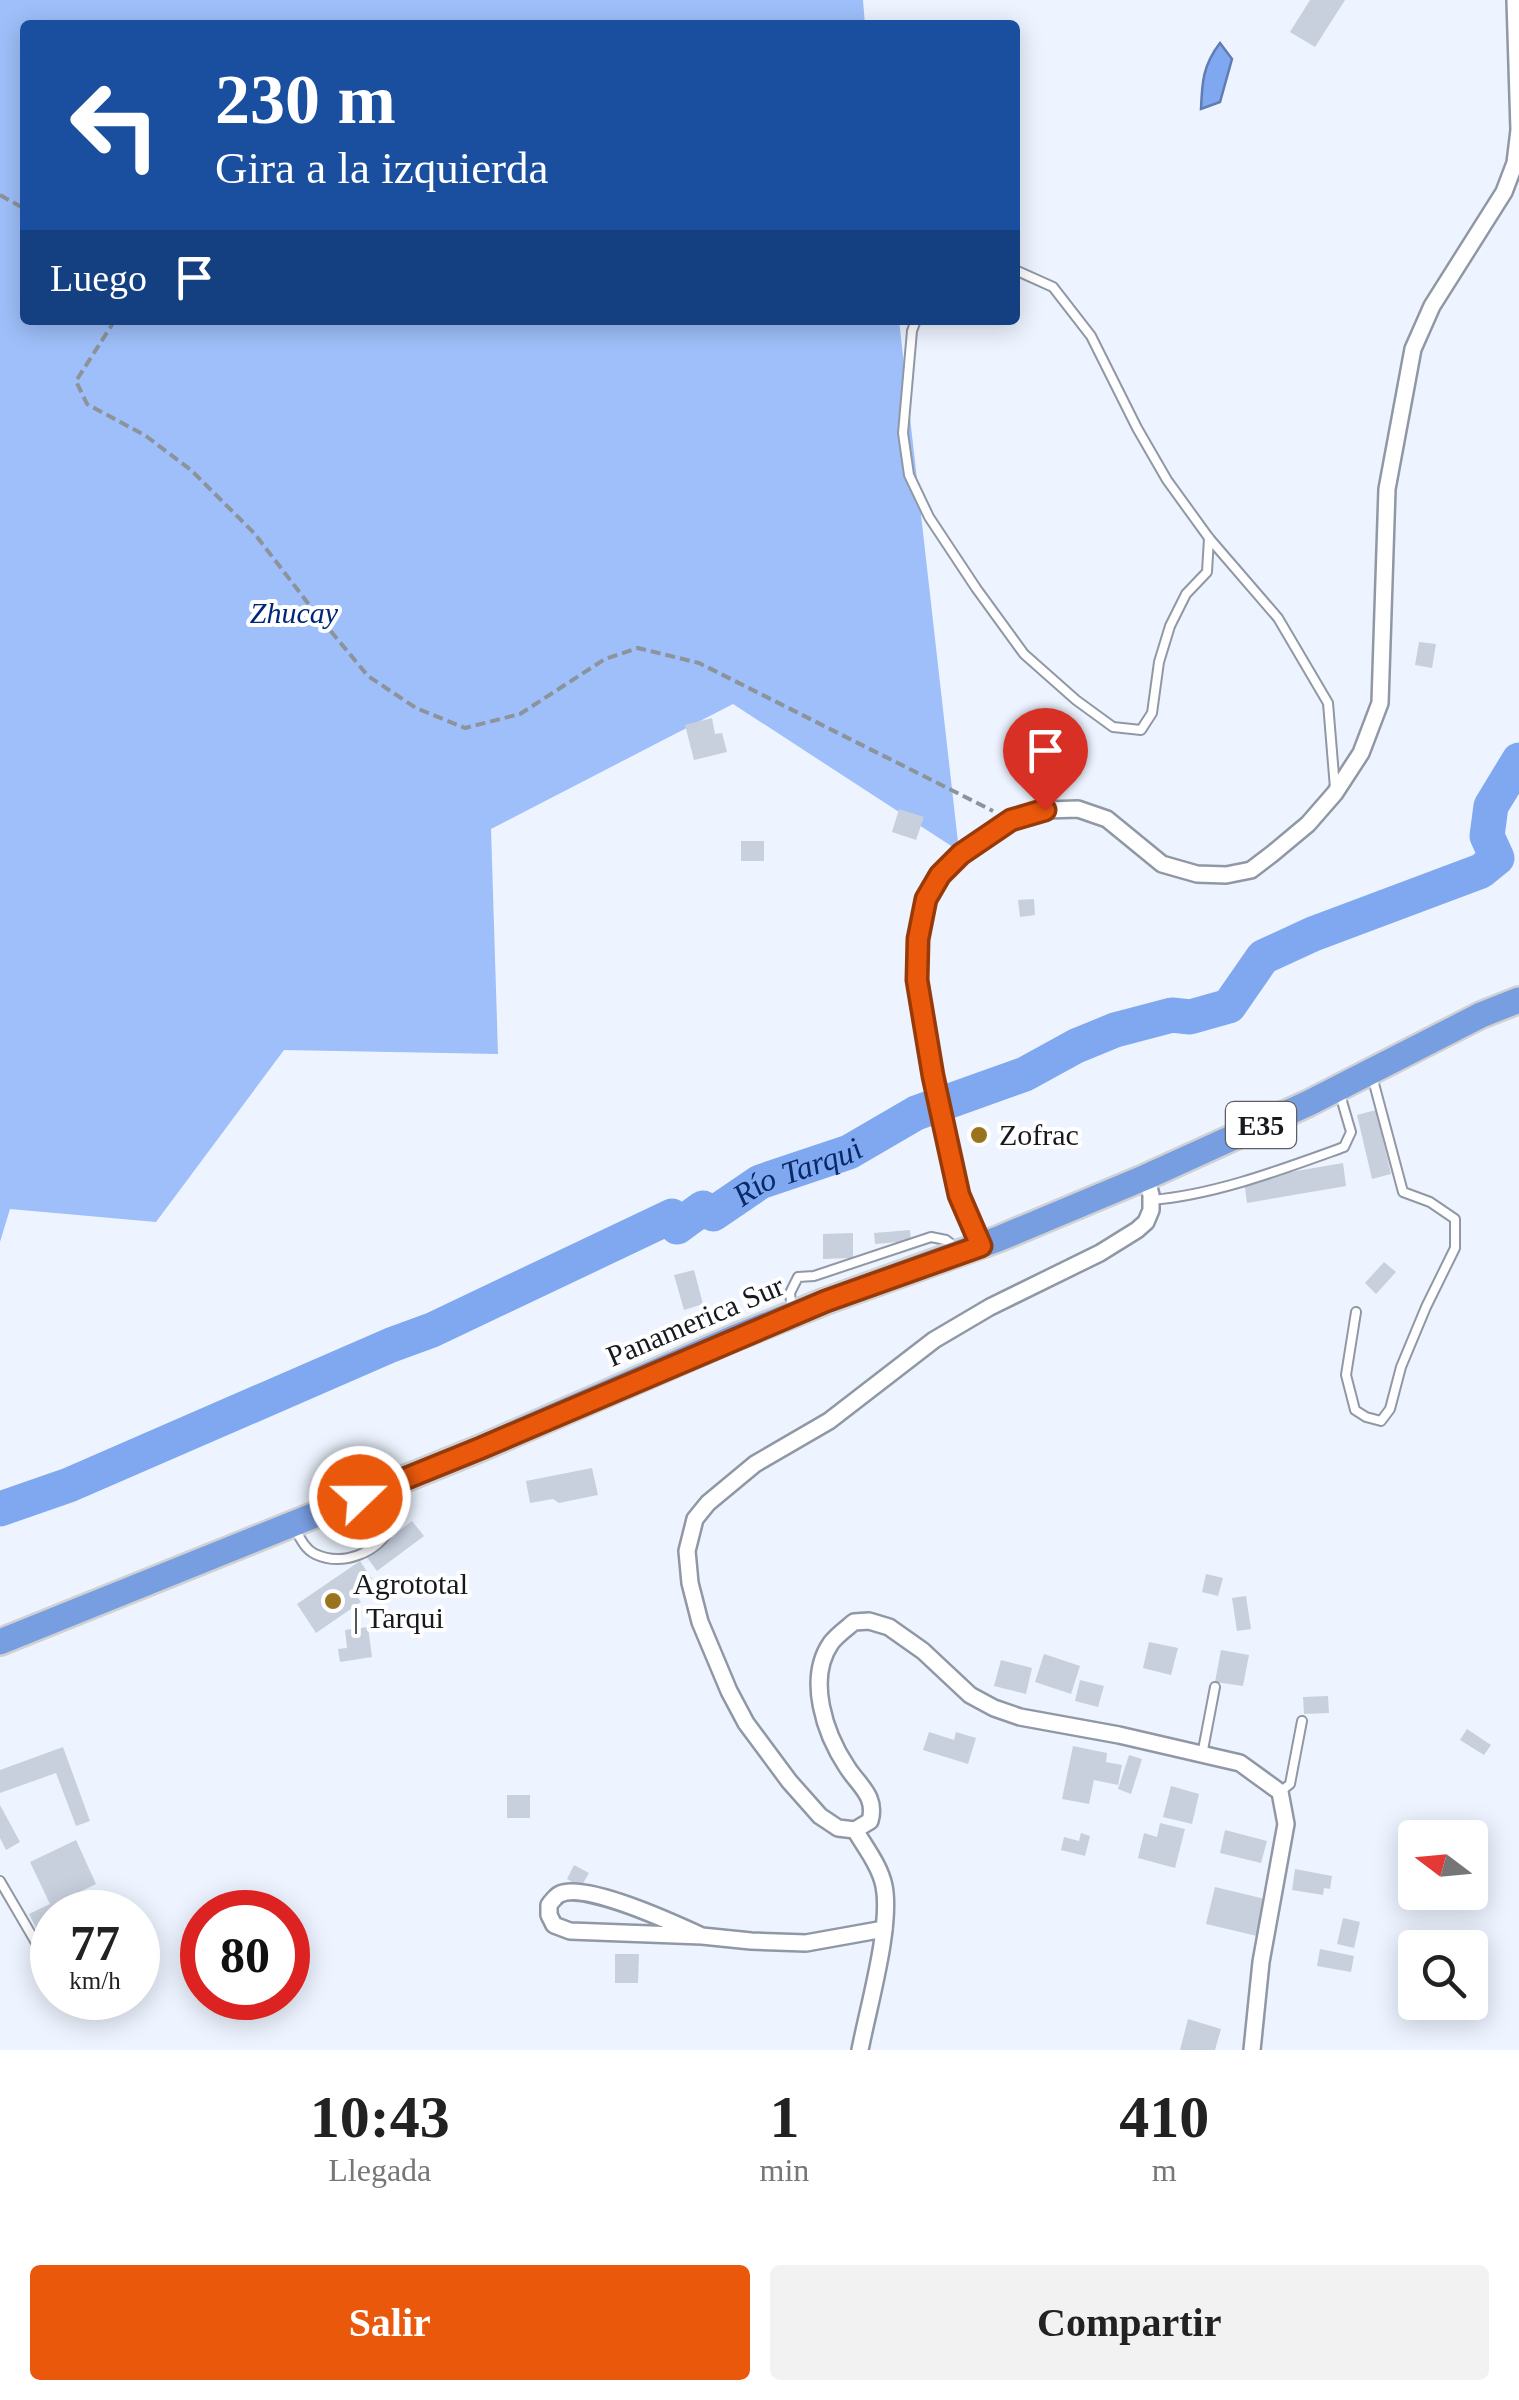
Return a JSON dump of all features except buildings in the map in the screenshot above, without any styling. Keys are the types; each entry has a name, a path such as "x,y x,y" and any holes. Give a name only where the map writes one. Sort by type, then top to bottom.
{"highway":[{"name":"Panamerica Sur","path":"0,1642 394,1483 792,1315 1148,1188 1225,1142 1519,1000"}],"street":[{"path":"972,1249 933,1076 917,980 918,939 926,899 940,875 961,854 1011,820 1045,810 1078,808 1106,819 1162,864 1197,874 1226,875 1251,870 1308,824 1335,793 1361,753 1380,703 1387,489 1412,349 1432,306 1504,192 1515,164 1518,130 1514,0"},
{"path":"1148,1188 1150,1210 1146,1222 1137,1230 1100,1254 990,1307 934,1340 829,1421 755,1464 708,1503 696,1520 687,1551 690,1583 700,1622 746,1722 788,1781 820,1816 838,1828 854,1830 870,1820 873,1809 870,1795 845,1765 823,1722 819,1676 830,1644 854,1622 869,1621 889,1627 923,1651 970,1695 994,1708 1020,1717 1240,1763 1272,1784 1280,1792 1286,1824 1261,1962 1252,2050"},
{"path":"854,1830 884,1886 884,1929 860,2050"},
{"path":"702,1936 640,1908 592,1895 558,1894 549,1905 554,1925 570,1931 806,1942 884,1929"}],"lane":[{"path":"1020,272 1054,287 1091,336 1167,480 1278,618 1328,703 1335,793"},
{"path":"914,325 904,433 909,474 929,516 1024,654 1113,727 1141,730 1152,713 1158,662 1186,594 1207,572 1210,538"},
{"path":"1356,1312 1346,1375 1354,1410 1381,1421 1390,1410 1401,1367 1455,1248 1455,1219 1430,1202 1403,1192 1370,1072"},
{"path":"1148,1188 1180,1198 1294,1166 1344,1147 1351,1132 1337,1086"},
{"path":"292,1524 313,1553 342,1559 360,1555 376,1545 391,1527 397,1508 394,1483"},
{"path":"1202,1755 1214,1688"},
{"path":"1280,1792 1290,1784 1302,1720"},
{"path":"0,1880 30,1932"}],"path":[{"path":"112,325 76,381 87,404 146,436 191,470 254,532 368,676 416,708 465,728 520,714 605,659 638,648 699,662 1011,820"}],"green space":[{"name":"Zhucay","path":"0,0 863,0 865,20 20,20 20,325 900,325 959,851 733,704 491,829 498,1054 284,1050 156,1222 10,1209 0,1242"}],"shaded area":[{"path":"1220,43 1232,59 1220,102 1201,109 1204,74"}],"waterway":[{"name":"Río Tarqui","path":"0,1509 69,1485 432,1330 672,1216 677,1227 703,1208 713,1214 760,1182 849,1152 916,1113 1025,1074 1115,1030 1229,1006 1263,957 1313,934 1481,871 1497,858 1487,836 1491,806 1519,760"}],"place":[{"name":"Zofrac","path":"979,1135"},
{"name":"Agrototal | Tarqui","path":"333,1601"}],"route":[{"path":"360,1497 736,1337 981,1246 959,1195 933,1076 917,980 918,939 926,899 940,875 961,854 1011,820 1045,810"}]}
